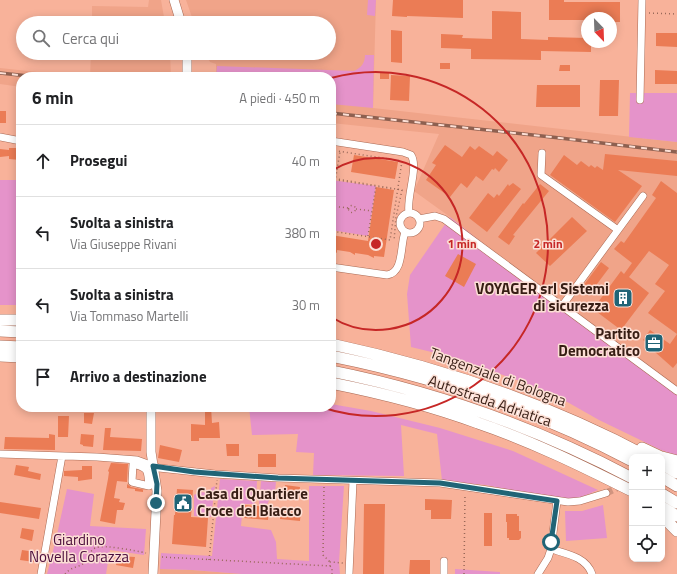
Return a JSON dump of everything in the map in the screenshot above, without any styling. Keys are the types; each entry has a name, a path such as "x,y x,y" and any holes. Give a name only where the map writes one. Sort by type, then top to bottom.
{"highway":[{"path":"0,320 16,320"},
{"path":"0,331 16,332"},
{"name":"Tangenziale di Bologna","path":"336,345 441,371 495,389 576,422 642,454"},
{"path":"0,346 16,346"},
{"path":"0,356 16,357"},
{"name":"Autostrada Adriatica","path":"336,357 401,372 464,390 559,427 629,460"},
{"name":"Autostrada Adriatica","path":"336,372 362,377 431,395 486,413 566,445 629,476"},
{"path":"336,384 428,406 480,423 536,446 630,490"},
{"path":"622,443 639,446 656,454"},
{"path":"536,446 547,454 629,495"},
{"path":"665,458 677,461"},
{"path":"665,466 677,473"},
{"path":"665,479 677,486"},
{"path":"665,496 677,503"},
{"path":"665,509 677,516"},
{"path":"665,519 677,531"}],"main road":[{"path":"174,0 179,16"},
{"path":"187,60 187,72"},
{"path":"151,412 151,452 157,491 152,574"}],"street":[{"path":"640,100 642,0"},
{"path":"0,138 16,140"},
{"path":"336,142 403,152 411,155 414,162 408,204 409,213"},
{"path":"542,153 541,175 618,230"},
{"path":"562,306 643,196"},
{"path":"409,213 415,214 419,219 420,224 417,230 411,233 405,232 401,227 400,221 403,216 409,213"},
{"path":"419,219 435,216 444,219 676,391"},
{"path":"336,268 392,274 398,267 405,232"},
{"path":"0,454 137,460 153,466 174,470 215,474 324,480 440,483 557,501 580,501 606,493"},
{"path":"41,574 62,456"},
{"path":"349,574 353,481"},
{"path":"538,574 548,558 551,549 557,501"},
{"path":"551,549 574,556 584,561 592,574"},
{"path":"444,561 444,574"}],"path":[{"path":"645,13 677,14"},
{"path":"336,151 402,161 390,240 336,232"},
{"path":"336,173 340,151"},
{"path":"336,179 398,189"},
{"path":"336,179 402,190 396,217 394,241 336,232"},
{"path":"368,236 376,186"},
{"path":"336,206 349,208 350,206 353,206 355,209 372,212"},
{"path":"349,208 351,212 354,212 355,209"},
{"path":"209,560 218,480"},
{"path":"324,480 323,555 330,562 349,564"},
{"path":"464,574 465,490"},
{"path":"65,574 69,569 86,562 91,551 96,548 108,547 146,552"},
{"path":"160,557 330,566"},
{"path":"330,562 332,574"}],"shaded area":[{"path":"149,0 161,0 164,16 92,16 92,6 148,7"},
{"path":"186,0 376,0 373,108 677,142 677,394 596,334 450,217 414,191 439,134 336,124 336,72 216,72 216,64 209,60 336,60 336,16 192,16"},
{"path":"91,60 170,60 171,72 90,72"},
{"path":"0,68 37,72 16,72 16,86 0,84"},
{"path":"160,569 192,570 242,574 160,574"}],"green space":[{"path":"368,0 376,0 375,16 367,15"},
{"path":"365,55 374,55 373,108 336,104 336,72 216,72 217,66 354,71 362,65"},
{"path":"630,93 677,93 677,142 629,137"},
{"path":"0,180 16,180 16,305 0,305"},
{"path":"336,181 376,186 368,236 336,231"},
{"path":"450,217 596,334 677,394 677,456 661,450 599,420 562,399 520,381 452,357 411,347 407,294 410,275"},
{"path":"336,405 371,411 440,428 513,451 598,490 577,499 550,498 486,485 442,481 437,434 401,425 404,476 313,475 314,453 296,452 298,434 252,435 250,412 336,412"},
{"path":"220,479 257,481 256,501 254,504 243,504 241,526 271,530 276,542 277,559 309,561 309,486 344,486 339,562 340,574 242,574 160,569 161,553 212,556"},
{"path":"261,481 276,482 274,495 270,498 267,505 259,504"},
{"path":"215,486 211,517 194,516 194,495 200,492 211,493 211,488"},
{"name":"Giardino Novella Corazza","path":"67,489 94,494 90,526 146,529 144,555 110,550 106,574 47,574"},
{"path":"603,505 607,538 566,541 565,511 582,511"},
{"path":"455,569 500,572 500,574 455,574"}],"building":[{"path":"393,0 463,0 463,18 392,16"},
{"path":"549,0 564,0 564,2 620,2 620,22 617,22 617,12 581,12 581,20 549,20"},
{"path":"492,11 521,12 521,39 548,40 548,37 581,38 581,48 591,48 591,52 541,51 541,60 471,59 471,49 441,48 441,34 463,35 462,38 492,39"},
{"path":"391,30 402,31 402,63 391,62"},
{"path":"656,33 677,33 677,47 656,46"},
{"path":"440,63 450,63 450,69 440,69"},
{"path":"560,65 570,65 570,71 559,71"},
{"path":"655,70 677,71 677,84 655,84"},
{"path":"380,73 389,73 389,79 380,79"},
{"path":"391,75 410,76 409,101 390,100"},
{"path":"600,80 619,80 618,116 599,116"},
{"path":"537,85 580,85 580,107 536,107"},
{"path":"0,111 6,111 6,123 0,123"},
{"path":"445,145 462,157 470,146 475,150 479,146 493,156 497,151 508,160 499,172 495,168 494,170 492,169 483,181 476,176 467,188 461,183 450,197 426,180 436,165 432,163"},
{"path":"9,148 16,148 16,160 9,159 9,156 0,157 0,149 9,150"},
{"path":"605,154 677,161 677,176 618,170 642,186 615,222 550,175 564,155 577,165 581,161 589,167 591,165 595,168 597,166 603,170"},
{"path":"354,155 398,162 395,179 351,172"},
{"path":"661,181 677,193 677,334 648,313 665,291 655,284 669,265 649,251 629,277 649,293 621,330 593,309 621,271 624,274 632,263 614,249 621,241 624,243 656,198 652,195"},
{"path":"513,183 521,189 487,232 469,218 488,193 494,198 497,194 499,196 508,184 509,186"},
{"path":"540,184 549,191 513,235 515,236 509,245 498,237 523,203 524,204"},
{"path":"376,187 394,190 384,257 374,256 374,258 368,255 355,253 355,255 350,252 337,250 337,253 336,252 336,236 368,241"},
{"path":"572,217 587,231 550,266 536,253"},
{"path":"458,254 476,264 464,287 445,276"},
{"path":"601,262 609,268 588,296 580,290"},
{"path":"650,330 670,344 677,334 677,363 673,368 655,352 657,350 643,340"},
{"path":"205,412 211,412 212,423 219,422 220,438 199,438 199,441 191,441 191,424 205,425"},
{"path":"84,413 94,413 92,424 84,423"},
{"path":"58,416 69,416 68,437 58,437"},
{"path":"105,428 111,428 110,437 142,439 141,451 103,450"},
{"path":"49,434 55,435 55,450 4,449 5,437 49,438"},
{"path":"81,434 94,435 93,447 83,446 80,444"},
{"path":"226,444 239,444 239,456 227,456"},
{"path":"160,445 182,450 179,462 158,458"},
{"path":"258,454 276,454 276,467 258,467"},
{"path":"111,463 128,464 127,482 117,481 114,498 120,499 119,502 125,503 123,510 117,510 115,524 100,521 108,479 108,471"},
{"path":"16,465 29,467 28,471 41,474 40,480 14,475"},
{"path":"82,466 92,466 92,479 78,481 78,477 64,476 64,471 82,470"},
{"path":"127,484 131,487 146,490 143,490 143,492 135,491 135,489 127,488"},
{"path":"285,485 300,487 299,496 283,495"},
{"path":"177,489 193,490 191,517 208,518 206,547 172,544"},
{"path":"425,499 452,500 451,519 431,519 431,510 425,510"},
{"path":"0,502 41,508 39,519 0,513"},
{"path":"364,504 385,504 384,574 363,574"},
{"path":"245,505 269,507 268,520 244,518"},
{"path":"281,507 301,509 300,521 280,519"},
{"path":"484,513 492,513 492,546 484,546"},
{"path":"506,514 517,514 517,516 519,516 519,531 521,531 521,538 519,540 509,540 509,538 507,538"},
{"path":"22,528 34,530 32,541 20,538"},
{"path":"22,550 35,552 34,562 20,560"},
{"path":"117,556 135,557 133,568 116,565"},
{"path":"410,560 430,560 430,574 409,574"}],"tunnel":[{"path":"606,493 629,482"}],"railway":[{"path":"0,73 16,75"},
{"path":"336,114 677,152"}],"place":[{"name":"VOYAGER srl Sistemi di sicurezza","path":"623,298"},
{"name":"Partito Democratico","path":"654,343"},
{"name":"Casa di Quartiere Croce del Biacco","path":"183,503"}],"route":[{"path":"156,503 157,484 153,466 194,472 278,478 440,483 557,501 551,542"}]}
